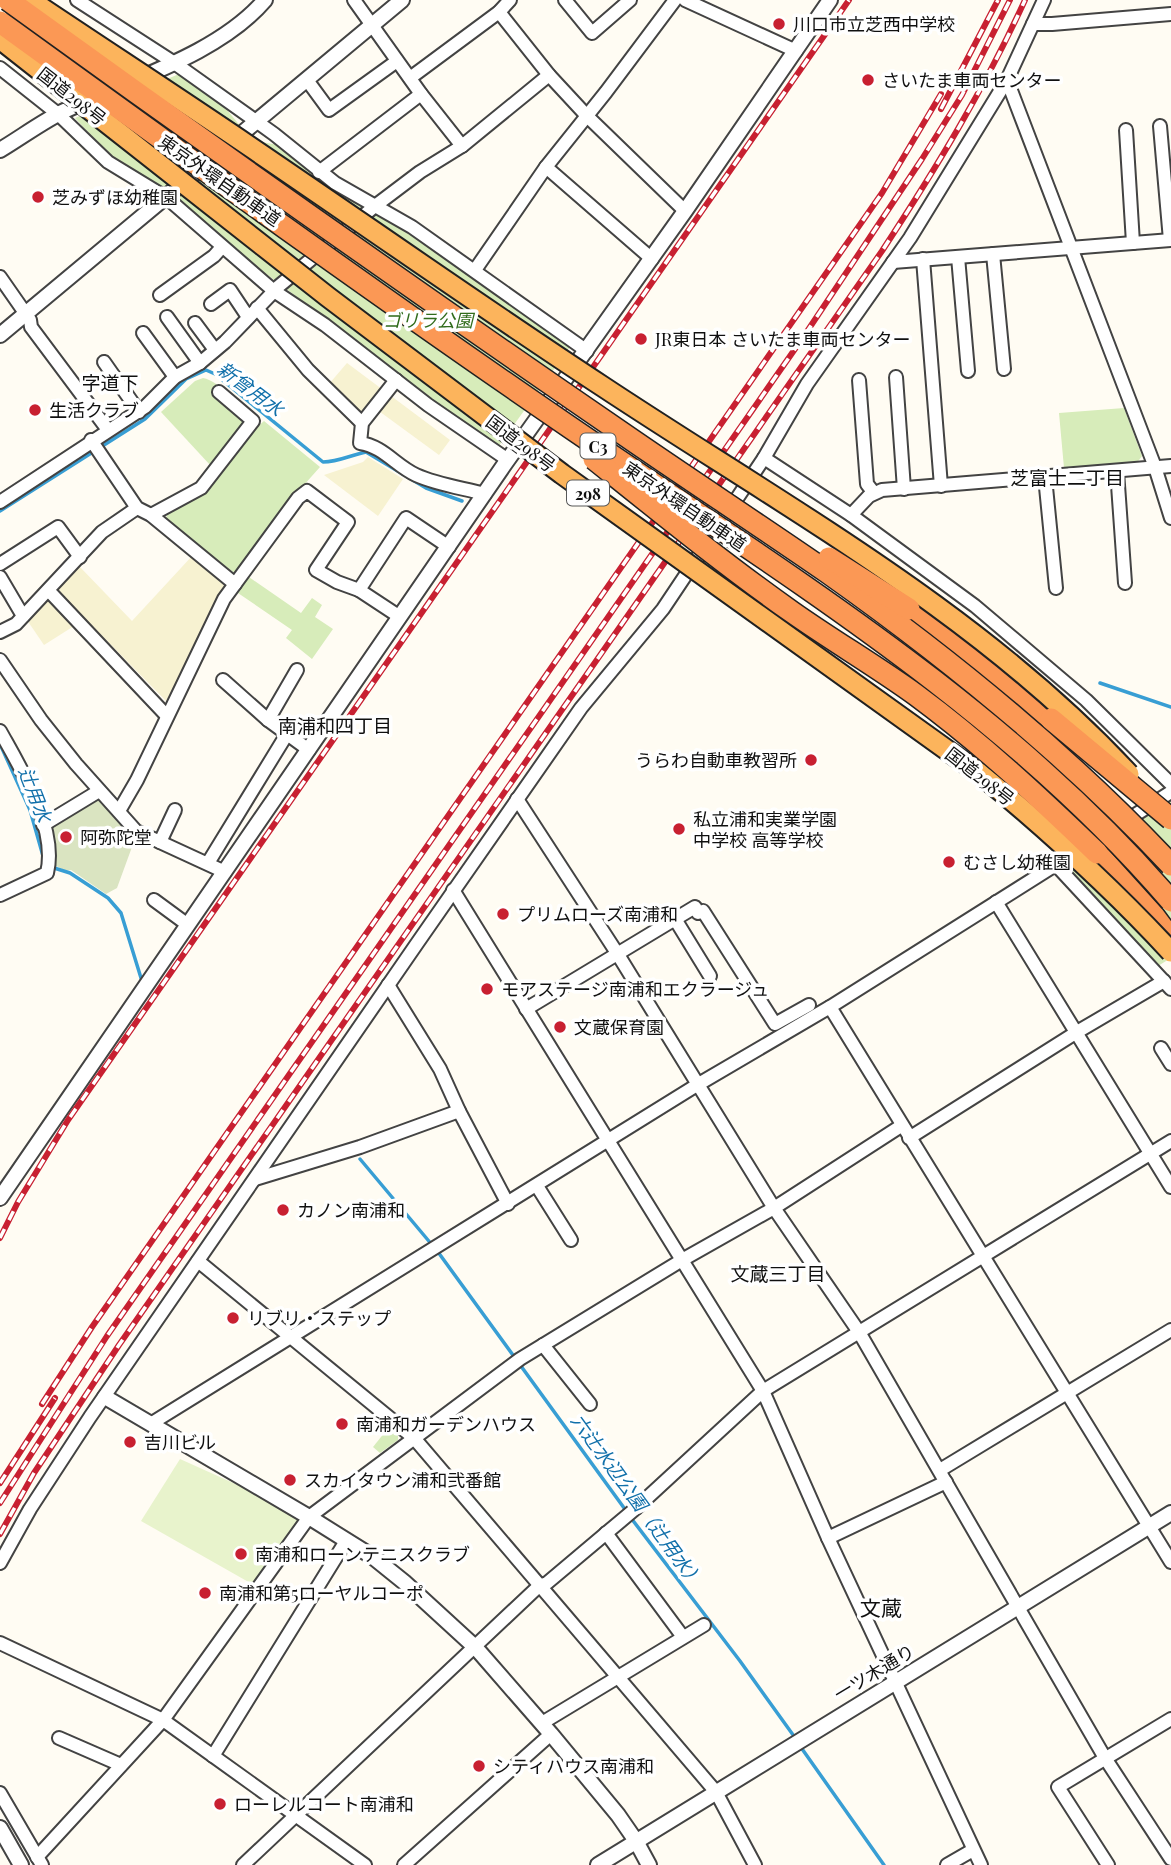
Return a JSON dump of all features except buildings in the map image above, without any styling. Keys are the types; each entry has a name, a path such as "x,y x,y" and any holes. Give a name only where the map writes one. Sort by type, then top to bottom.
{"highway":[{"name":"東京外環自動車道","path":"8,0 417,292 828,573 972,682 1065,760 1122,813 1171,865"},
{"path":"30,0 603,387 803,515 913,590 991,648 1057,704 1117,761 1171,819"},
{"name":"東京外環自動車道","path":"0,22 566,425 813,593 925,674 1050,777 1103,828 1171,901"},
{"name":"国道298号","path":"0,39 328,297 562,474 979,773 1100,878 1171,952"},
{"path":"405,311 442,345 559,431 716,556 793,613 916,695 972,738 1034,792 1097,853 1154,916 1171,939"},
{"path":"663,462 909,609 1051,719 1171,819"}],"street":[{"path":"77,0 173,62 257,122 319,172 412,227 587,351"},
{"path":"0,150 58,114 231,33 265,0"},
{"path":"354,0 462,146"},
{"path":"0,335 402,0"},
{"path":"410,78 499,12 510,0"},
{"path":"565,0 592,33 630,0"},
{"path":"475,270 546,167 676,0"},
{"path":"685,0 796,51"},
{"path":"0,1197 508,460 652,259 830,0"},
{"path":"0,1563 30,1509 105,1397 453,890 581,708 663,609 764,458 807,384 893,262 1007,80 1044,0"},
{"path":"499,12 549,75 587,117 685,211"},
{"path":"1033,24 1171,14"},
{"path":"307,80 329,110 397,61"},
{"path":"0,68 58,114 108,162 167,198 274,291 325,325 396,380 508,460"},
{"path":"0,502 139,412 175,377 200,363 215,350 274,291 375,205 462,146 549,75"},
{"path":"1007,80 1155,467 1171,519"},
{"path":"319,172 421,94"},
{"path":"893,262 1171,240 1160,126"},
{"path":"1126,130 1133,243"},
{"path":"546,167 652,259"},
{"path":"160,295 214,256 222,247"},
{"path":"993,254 1004,369"},
{"path":"958,257 968,371"},
{"path":"923,260 941,486"},
{"path":"0,277 26,314 31,327 108,430"},
{"path":"211,304 230,290 362,423"},
{"path":"167,317 200,363"},
{"path":"195,323 215,350"},
{"path":"143,333 175,377"},
{"path":"104,362 139,412"},
{"path":"896,377 904,489"},
{"path":"396,380 362,423 360,443 370,444 413,474 430,481 485,494"},
{"path":"859,380 867,484 874,493"},
{"path":"151,515 201,488 253,421 219,392"},
{"path":"92,442 138,508 151,515 235,584"},
{"path":"764,458 851,515 975,606 1086,699 1171,784"},
{"path":"851,515 869,496 882,490 1171,466"},
{"path":"1116,471 1125,583"},
{"path":"1045,477 1056,588"},
{"path":"119,811 129,797 224,599 298,498 307,491 348,522 316,570 359,590 400,617"},
{"path":"0,632 16,624 102,532 138,508"},
{"path":"359,590 406,518 449,547"},
{"path":"0,564 58,527 80,557"},
{"path":"0,578 23,616"},
{"path":"49,591 167,716"},
{"path":"0,660 41,720 99,791 136,831 225,872"},
{"path":"268,720 297,670"},
{"path":"223,680 268,720 309,750"},
{"path":"0,730 29,782 43,825 49,867 0,895"},
{"path":"208,863 286,734"},
{"path":"43,825 99,791"},
{"path":"152,1423 697,1085 830,1007 1171,792"},
{"path":"517,799 617,953 774,1208 859,1332 1105,1758 1171,1859"},
{"path":"160,842 175,810"},
{"path":"909,1138 1077,1032 1167,985 1056,864"},
{"path":"453,890 763,1391 828,1538 981,1865"},
{"path":"154,900 188,925"},
{"path":"996,902 1171,1187"},
{"path":"526,1009 695,906 698,913 703,911 775,1024 809,1005"},
{"path":"675,919 710,976"},
{"path":"388,985 440,1069 508,1204"},
{"path":"830,1007 1171,1562"},
{"path":"1161,1048 1171,1064"},
{"path":"254,1180 360,1147 459,1111"},
{"path":"0,1793 39,1861 163,1720 309,1517 520,1359 682,1259 774,1208 901,1126"},
{"path":"243,1865 539,1586 547,1583 628,1515 763,1391 1171,1140"},
{"path":"537,1186 571,1240"},
{"path":"198,1261 414,1438 716,1792 755,1865"},
{"path":"940,1470 1171,1330"},
{"path":"543,1345 590,1404"},
{"path":"105,1397 309,1517 373,1557 404,1582 476,1648 547,1729 618,1815 649,1865"},
{"path":"828,1538 946,1482"},
{"name":"一ツ木通り","path":"598,1865 1171,1513"},
{"path":"606,1533 683,1637"},
{"path":"213,1756 346,1541"},
{"path":"404,1865 547,1729 617,1676 704,1625"},
{"path":"0,1643 163,1720 365,1865"},
{"path":"1108,1865 1058,1787 1171,1718"},
{"path":"59,1738 121,1765"},
{"path":"0,1828 22,1865"},
{"path":"947,1865 973,1850"}],"shaded area":[{"path":"347,363 450,440 439,455 372,406 363,416 329,384"},
{"path":"368,457 403,479 378,516 324,475 363,462"},
{"path":"193,555 228,586 171,706 59,589 79,566 132,621"},
{"path":"45,601 51,601 74,626 44,645 27,620"}],"green space":[{"name":"ゴリラ公園","path":"179,74 222,104 242,128 262,142 278,145 315,174 409,231 570,347 498,447 149,187 75,118"},
{"path":"203,378 216,384 230,397 241,411 247,425 211,466 161,412 195,381"},
{"path":"1124,408 1142,456 1136,464 1064,468 1059,413"},
{"path":"264,421 320,467 295,495 237,575 166,520 167,514 202,494"},
{"path":"246,575 301,613 312,598 322,605 315,617 333,629 312,659 286,638 292,630 235,591"},
{"path":"1171,792 1171,958 1153,969 1056,865"},
{"path":"99,795 136,836 117,888 106,894 71,870 66,871 54,865 46,829"},
{"path":"389,1427 398,1434 398,1440 380,1453 373,1447"},
{"name":"南浦和ローンテニスクラブ","path":"180,1459 309,1517 259,1588 141,1521"}],"waterway":[{"name":"新曾用水","path":"0,511 145,419 186,379 206,370 215,374 323,462 366,452 426,488 462,501"},
{"name":"新曾用水","path":"1100,683 1171,707"},
{"name":"辻用水","path":"0,744 30,810 45,863"},
{"name":"辻用水","path":"51,867 70,873 108,898 121,913 141,978"},
{"name":"六辻水辺公園（辻用水）","path":"360,1159 438,1252 627,1512"},
{"name":"六辻水辺公園（辻用水）","path":"631,1518 796,1739"},
{"name":"六辻水辺公園（辻用水）","path":"800,1746 884,1865"}],"railway":[{"path":"0,1238 18,1202 68,1120 849,0"},
{"path":"941,109 998,0"},
{"path":"0,1503 107,1336 804,336 962,95 1010,0"},
{"path":"0,1534 34,1473 119,1345 882,251 958,128 1025,0"},
{"path":"42,1404 92,1327 882,193 941,94"},
{"path":"0,1483 55,1398"}],"place":[{"name":"川口市立芝西中学校","path":"779,24"},
{"name":"さいたま車両センター","path":"868,80"},
{"name":"芝みずほ幼稚園","path":"38,197"},
{"name":"JR東日本 さいたま車両センター","path":"641,339"},
{"name":"生活クラブ","path":"35,410"},
{"name":"うらわ自動車教習所","path":"811,760"},
{"name":"私立浦和実業学園 中学校 高等学校","path":"679,829"},
{"name":"阿弥陀堂","path":"66,837"},
{"name":"むさし幼稚園","path":"949,862"},
{"name":"プリムローズ南浦和","path":"503,914"},
{"name":"モアステージ南浦和エクラージュ","path":"487,989"},
{"name":"文蔵保育園","path":"560,1027"},
{"name":"カノン南浦和","path":"283,1210"},
{"name":"リブリ・ステップ","path":"233,1318"},
{"name":"南浦和ガーデンハウス","path":"342,1424"},
{"name":"吉川ビル","path":"130,1442"},
{"name":"スカイタウン浦和弐番館","path":"290,1480"},
{"name":"南浦和ローンテニスクラブ","path":"241,1554"},
{"name":"南浦和第5ローヤルコーポ","path":"205,1593"},
{"name":"シティハウス南浦和","path":"479,1766"},
{"name":"ローレルコート南浦和","path":"220,1804"}],"district":[{"name":"字道下","path":"110,382"},
{"name":"芝富士二丁目","path":"1067,477"},
{"name":"南浦和四丁目","path":"335,725"},
{"name":"文蔵三丁目","path":"778,1273"},
{"name":"文蔵","path":"881,1607"}]}
